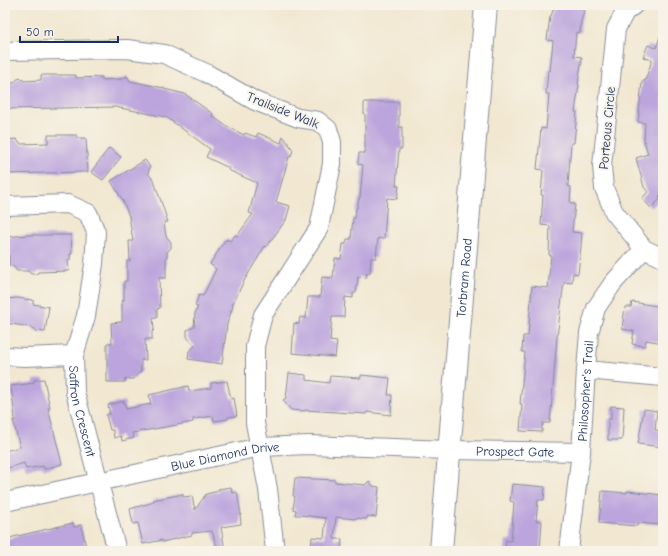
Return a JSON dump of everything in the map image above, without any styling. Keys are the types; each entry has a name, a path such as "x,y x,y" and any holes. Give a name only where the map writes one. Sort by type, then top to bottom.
{"main road":[{"name":"Torbram Road","path":"441,551 486,5"}],"street":[{"name":"Porteous Circle","path":"634,5 625,12 616,29 602,166 604,188 614,212 644,249 663,258"},
{"name":"Trailside Walk","path":"5,51 127,49 164,54 206,73 256,101 298,118 318,121 328,129 332,142 332,164 319,228 263,315 255,346 255,423 268,489 275,551"},
{"name":"Saffron Crescent","path":"5,206 68,204 88,213 96,232 94,264 86,316 74,355 75,392 117,551"},
{"name":"Philosopher's Trail","path":"569,551 581,452 589,333 596,308 612,283 644,249"},
{"path":"5,356 25,357 74,355"},
{"path":"586,370 663,377"},
{"name":"Blue Diamond Drive","path":"5,502 260,447 308,445 449,450"},
{"name":"Prospect Gate","path":"449,450 581,452"}],"building":[{"path":"555,5 586,5 581,21 580,33 576,32 574,56 582,57 575,112 577,112 574,143 571,143 568,186 571,187 570,203 575,204 572,232 582,233 581,246 578,274 573,273 572,283 564,282 557,337 550,423 543,423 542,432 520,431 522,404 520,404 525,352 522,352 523,336 528,336 532,286 548,288 551,255 549,255 550,226 541,225 543,170 537,169 541,128 546,129 549,94 546,94 553,41 547,40 550,16"},
{"path":"661,34 663,34 663,193 659,196 661,198 651,208 642,198 648,192 644,187 636,158 648,154 644,140 645,123 638,122 642,81 645,81 652,60 643,57 648,45 656,48"},
{"path":"41,75 76,75 76,78 102,77 102,80 121,79 127,76 130,81 185,94 213,114 212,116 244,135 245,133 256,137 258,133 281,143 283,136 293,150 291,156 289,157 276,202 290,206 286,220 266,247 265,246 244,281 232,305 233,306 227,324 222,364 188,359 189,351 195,346 187,337 187,330 194,327 195,313 198,307 195,306 199,295 203,296 216,269 210,264 225,240 226,241 227,239 230,241 235,235 237,236 253,214 249,213 257,183 228,170 229,168 206,157 210,149 166,117 115,107 5,109 5,83 13,83 20,77 24,81 41,80"},
{"path":"364,102 399,102 399,127 402,127 402,149 399,149 396,186 399,186 397,199 387,198 384,239 378,238 376,258 371,258 370,273 367,273 366,278 358,277 356,293 353,293 353,298 345,297 344,317 332,317 330,341 337,342 335,357 292,353 294,323 299,324 300,317 306,318 308,297 320,297 322,277 333,278 335,258 341,259 343,244 346,244 347,239 351,239 353,218 355,218 356,208 360,198 363,165 358,164 359,153 365,153"},
{"path":"48,135 77,135 77,138 86,138 88,172 5,174 5,140 16,139 21,144 48,143"},
{"path":"109,148 121,157 103,180 91,172"},
{"path":"145,160 150,167 148,173 154,181 168,222 164,222 166,236 171,242 171,248 167,252 166,257 166,278 159,278 160,308 157,309 157,318 153,318 154,330 152,332 152,339 145,339 146,360 141,360 141,371 134,379 125,379 125,382 107,382 107,343 112,343 111,323 122,322 124,281 127,281 127,261 130,261 129,241 133,241 129,216 123,201 111,181"},
{"path":"28,235 71,235 72,254 70,254 70,260 68,260 69,271 38,272 37,274 31,274 28,271 17,271 13,266 9,266 9,255 5,255 5,237"},
{"path":"17,298 33,300 33,304 49,307 45,332 35,331 35,329 31,327 5,323 5,299"},
{"path":"632,302 663,307 663,343 646,340 645,346 632,344 634,331 622,329 625,307 631,307"},
{"path":"289,373 306,375 306,380 329,383 330,376 361,378 361,375 390,378 388,395 392,395 391,415 367,412 366,414 291,410 283,400 286,398"},
{"path":"44,379 50,408 48,408 62,464 44,469 43,466 26,469 24,463 5,469 5,451 20,447 13,420 15,420 15,418 11,386 34,383 34,380"},
{"path":"227,381 231,399 234,398 237,416 214,421 213,416 193,419 193,422 132,433 134,438 122,441 121,436 114,438 113,430 110,430 106,415 110,414 108,405 124,401 126,409 151,404 149,395 188,386 189,391 211,388 211,383"},
{"path":"611,406 624,407 622,440 608,440 608,419 611,419"},
{"path":"644,409 657,411 655,430 663,431 663,447 638,444"},
{"path":"295,478 335,480 335,482 365,485 369,481 373,486 379,487 376,517 367,516 367,519 355,519 336,517 334,539 342,539 341,551 311,551 312,537 324,538 326,518 295,515 296,510 293,509 295,496 293,496"},
{"path":"512,484 545,487 544,500 538,500 536,521 542,521 540,551 505,551 506,540 511,541 514,502 510,501"},
{"path":"231,487 232,493 237,492 241,524 221,527 225,551 218,551 212,531 192,533 192,535 162,542 162,540 143,544 138,523 133,524 130,509 154,502 153,500 183,494 183,497 192,496 195,510 206,494 219,491 218,489"},
{"path":"602,491 627,493 627,491 663,495 663,525 637,523 637,526 599,523"},
{"path":"73,523 74,527 81,525 87,551 5,551 5,539"}]}
